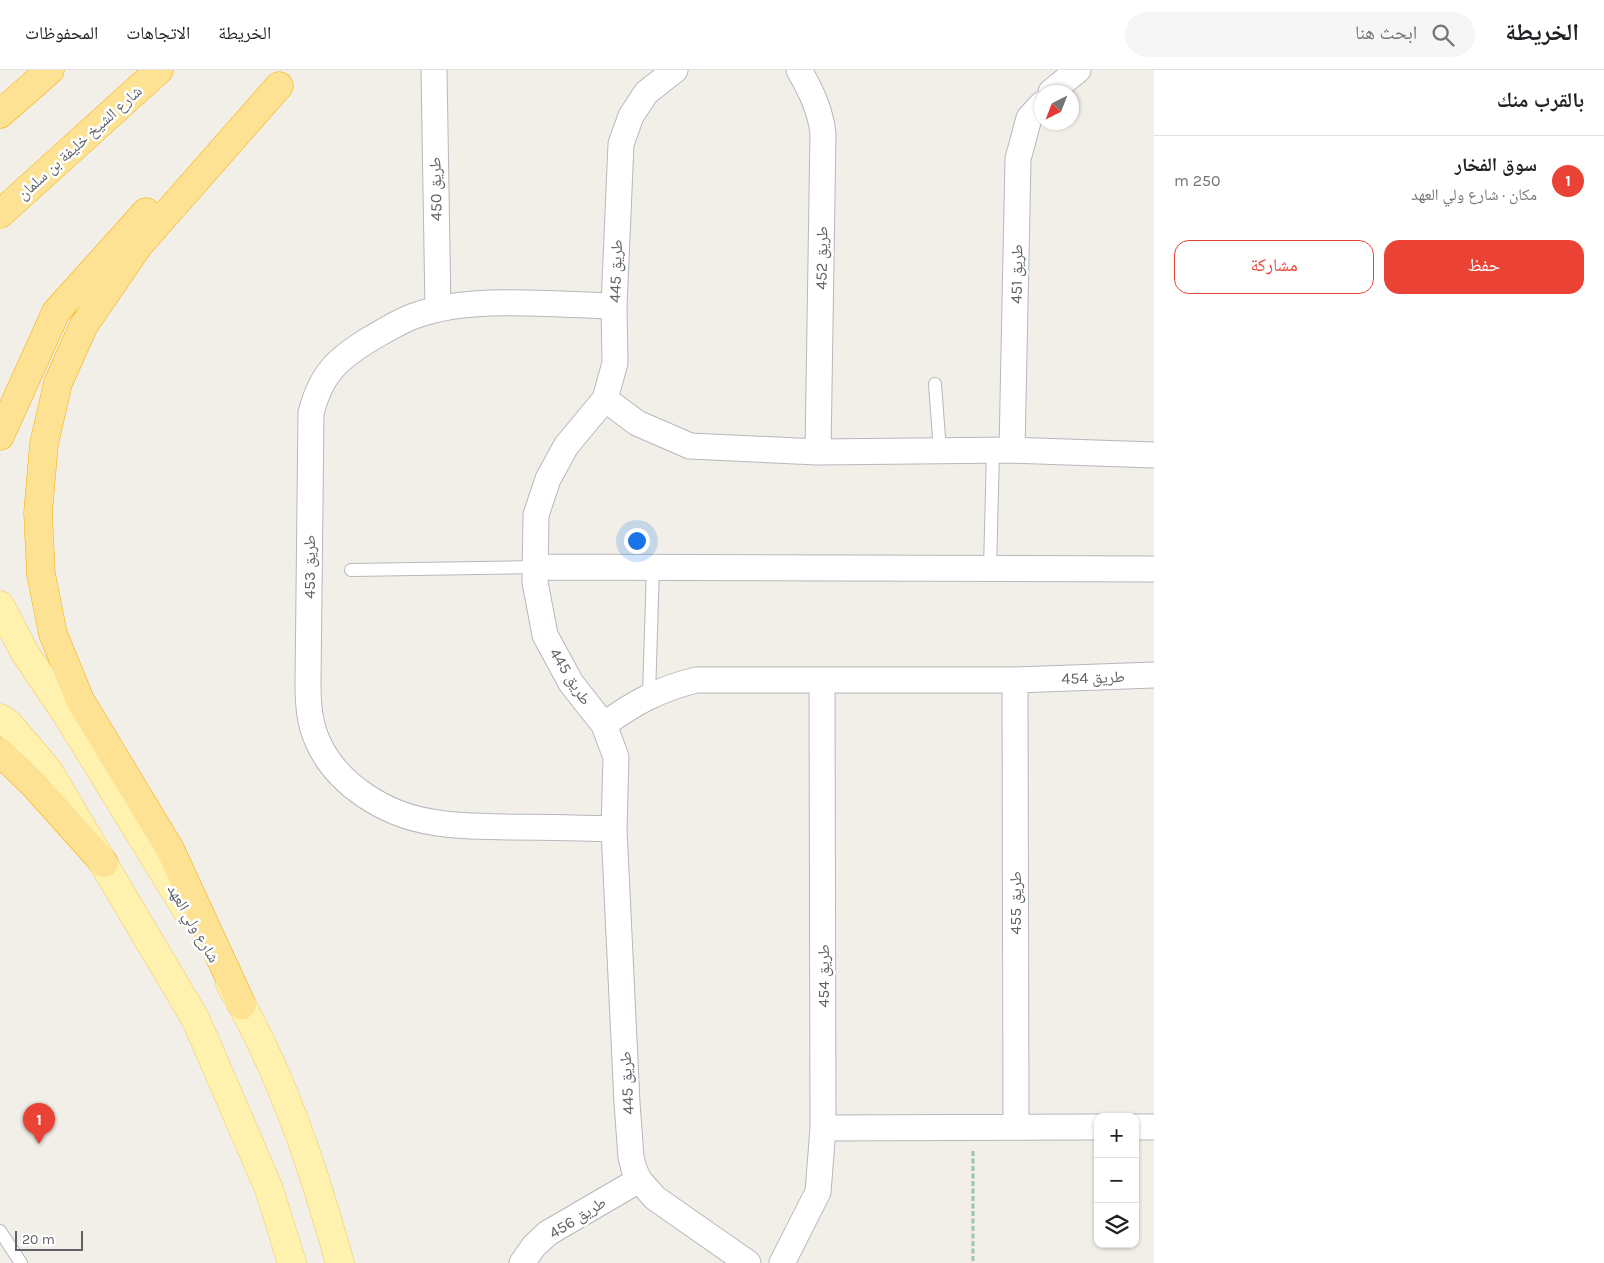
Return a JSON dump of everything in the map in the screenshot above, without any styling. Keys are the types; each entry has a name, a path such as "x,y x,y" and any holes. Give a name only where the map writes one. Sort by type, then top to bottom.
{"highway":[{"path":"0,114 50,70"},
{"name":"شارع الشيخ خليفة بن سلمان","path":"0,214 159,70"},
{"path":"0,436 56,312 129,228 287,78"},
{"path":"242,1005 170,849 80,700 53,634 41,574 38,513 44,444 58,383 84,325 139,244 287,78"},
{"path":"0,752 34,785 104,863"}],"main road":[{"name":"شارع ولي العهد","path":"0,605 25,653 153,853 242,1005 285,1094 314,1172 340,1263"},
{"path":"0,718 8,723 48,770 196,1020 269,1189 292,1263"}],"street":[{"name":"طريق 450","path":"434,70 438,309"},
{"name":"طريق 445","path":"676,70 646,94 631,116 621,144 614,306 615,363 604,399 566,446 548,479 536,515 535,582 545,635 571,682 604,725 616,757 614,829 631,1157 639,1180 655,1198 748,1263"},
{"name":"طريق 452","path":"799,70 815,97 821,114 823,133 818,452"},
{"path":"1057,85 1078,70"},
{"name":"طريق 451","path":"1003,450 1018,159 1029,118 1034,113"},
{"name":"طريق 453","path":"614,306 473,304 438,309 396,324 347,353 323,379 315,396 309,431 308,702 318,742 340,776 356,789 404,815 430,822 457,826 614,829"},
{"path":"604,399 637,423 690,446 818,452 1003,450 1154,455"},
{"path":"535,567 1154,569"},
{"name":"طريق 454","path":"604,725 626,708 649,695 696,680 1015,680 1154,675"},
{"name":"طريق 454","path":"782,1263 818,1192 823,1128 822,680"},
{"name":"طريق 455","path":"1015,680 1016,1126"},
{"path":"823,1128 1094,1127"},
{"path":"1139,1127 1154,1127"},
{"name":"طريق 456","path":"522,1263 534,1246 548,1233 639,1180"}],"lane":[{"path":"935,384 940,451"},
{"path":"990,568 1003,450"},
{"path":"350,570 535,567"},
{"path":"649,695 653,567"},
{"path":"0,1231 21,1263"}],"path":[{"path":"973,1127 973,1263"}],"place":[{"name":"سوق الفخار","path":"39,1144"}]}
